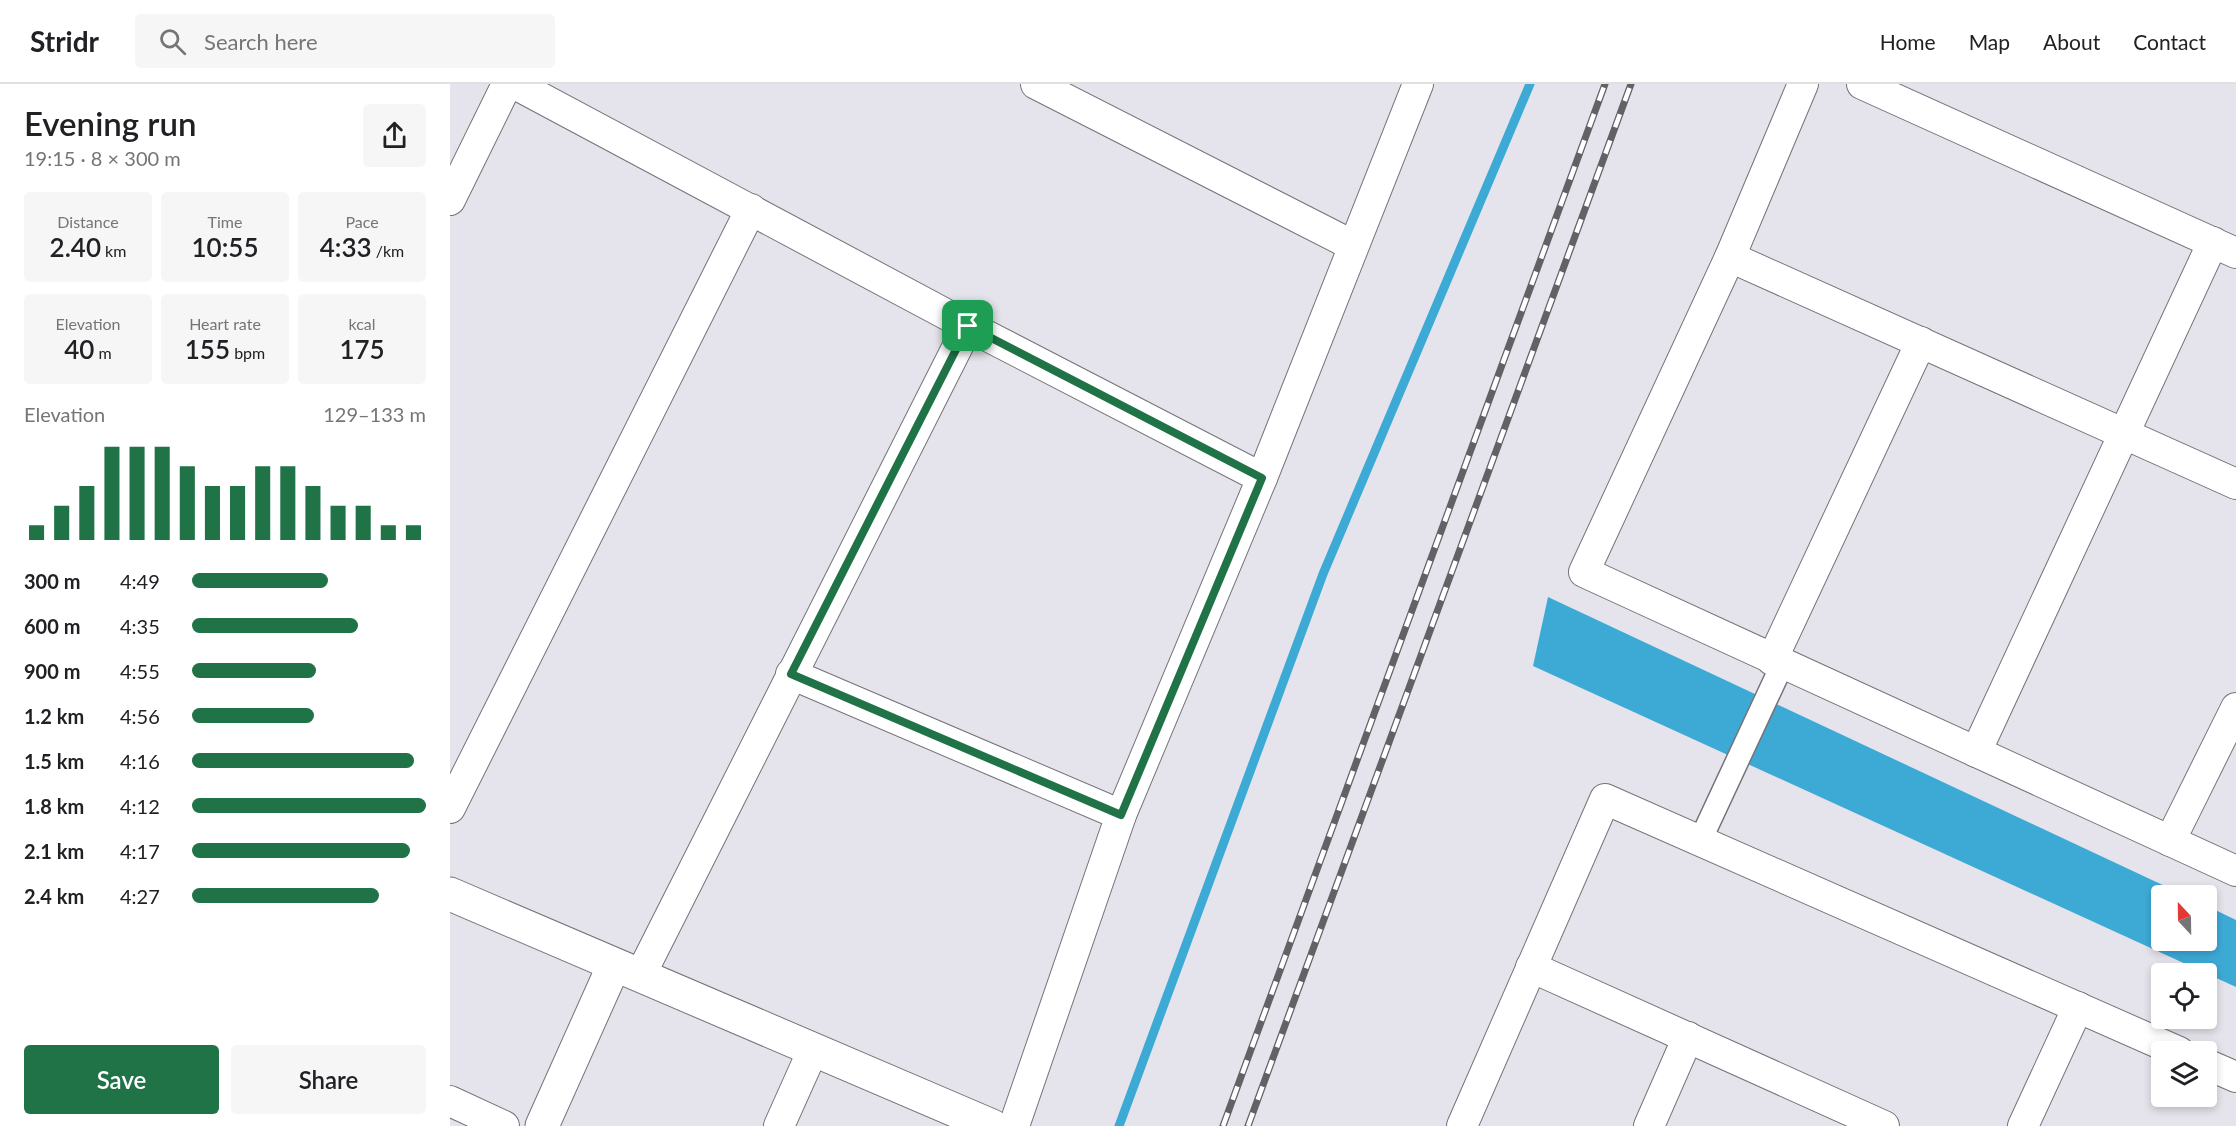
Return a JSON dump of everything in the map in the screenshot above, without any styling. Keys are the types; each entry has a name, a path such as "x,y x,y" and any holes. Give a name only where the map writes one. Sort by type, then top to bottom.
{"street":[{"path":"450,200 507,84"},
{"path":"515,84 968,326 1262,478"},
{"path":"1036,84 1352,245"},
{"path":"1014,1126 1121,815 1262,478 1352,245 1418,84"},
{"path":"1803,84 1730,257 1584,572 2236,871"},
{"path":"1862,84 2225,248 2124,434 1976,752"},
{"path":"450,808 751,209"},
{"path":"1730,257 2236,484"},
{"path":"542,1126 791,674 968,326"},
{"path":"1700,841 1777,662 1921,342"},
{"path":"791,674 1121,815"},
{"path":"2170,841 2236,708"},
{"path":"1462,1126 1605,799 2154,1041"},
{"path":"450,894 992,1126"},
{"path":"1531,967 1884,1126"},
{"path":"2023,1126 2078,1007"},
{"path":"1649,1126 1688,1038"},
{"path":"779,1126 813,1050"},
{"path":"2217,1069 2236,1077"},
{"path":"450,1101 504,1126"}],"water":[{"path":"1548,597 2163,885 2151,885 2151,948 1533,666"},
{"path":"2217,911 2236,920 2236,987 2217,978 2217,963 2183,963 2157,951 2217,951"}],"waterway":[{"path":"1119,1126 1323,574 1530,84"}],"railway":[{"path":"1223,1126 1605,84"},
{"path":"1248,1126 1631,84"}],"route":[{"path":"968,326 1262,478 1121,815 791,674 968,326"}]}
